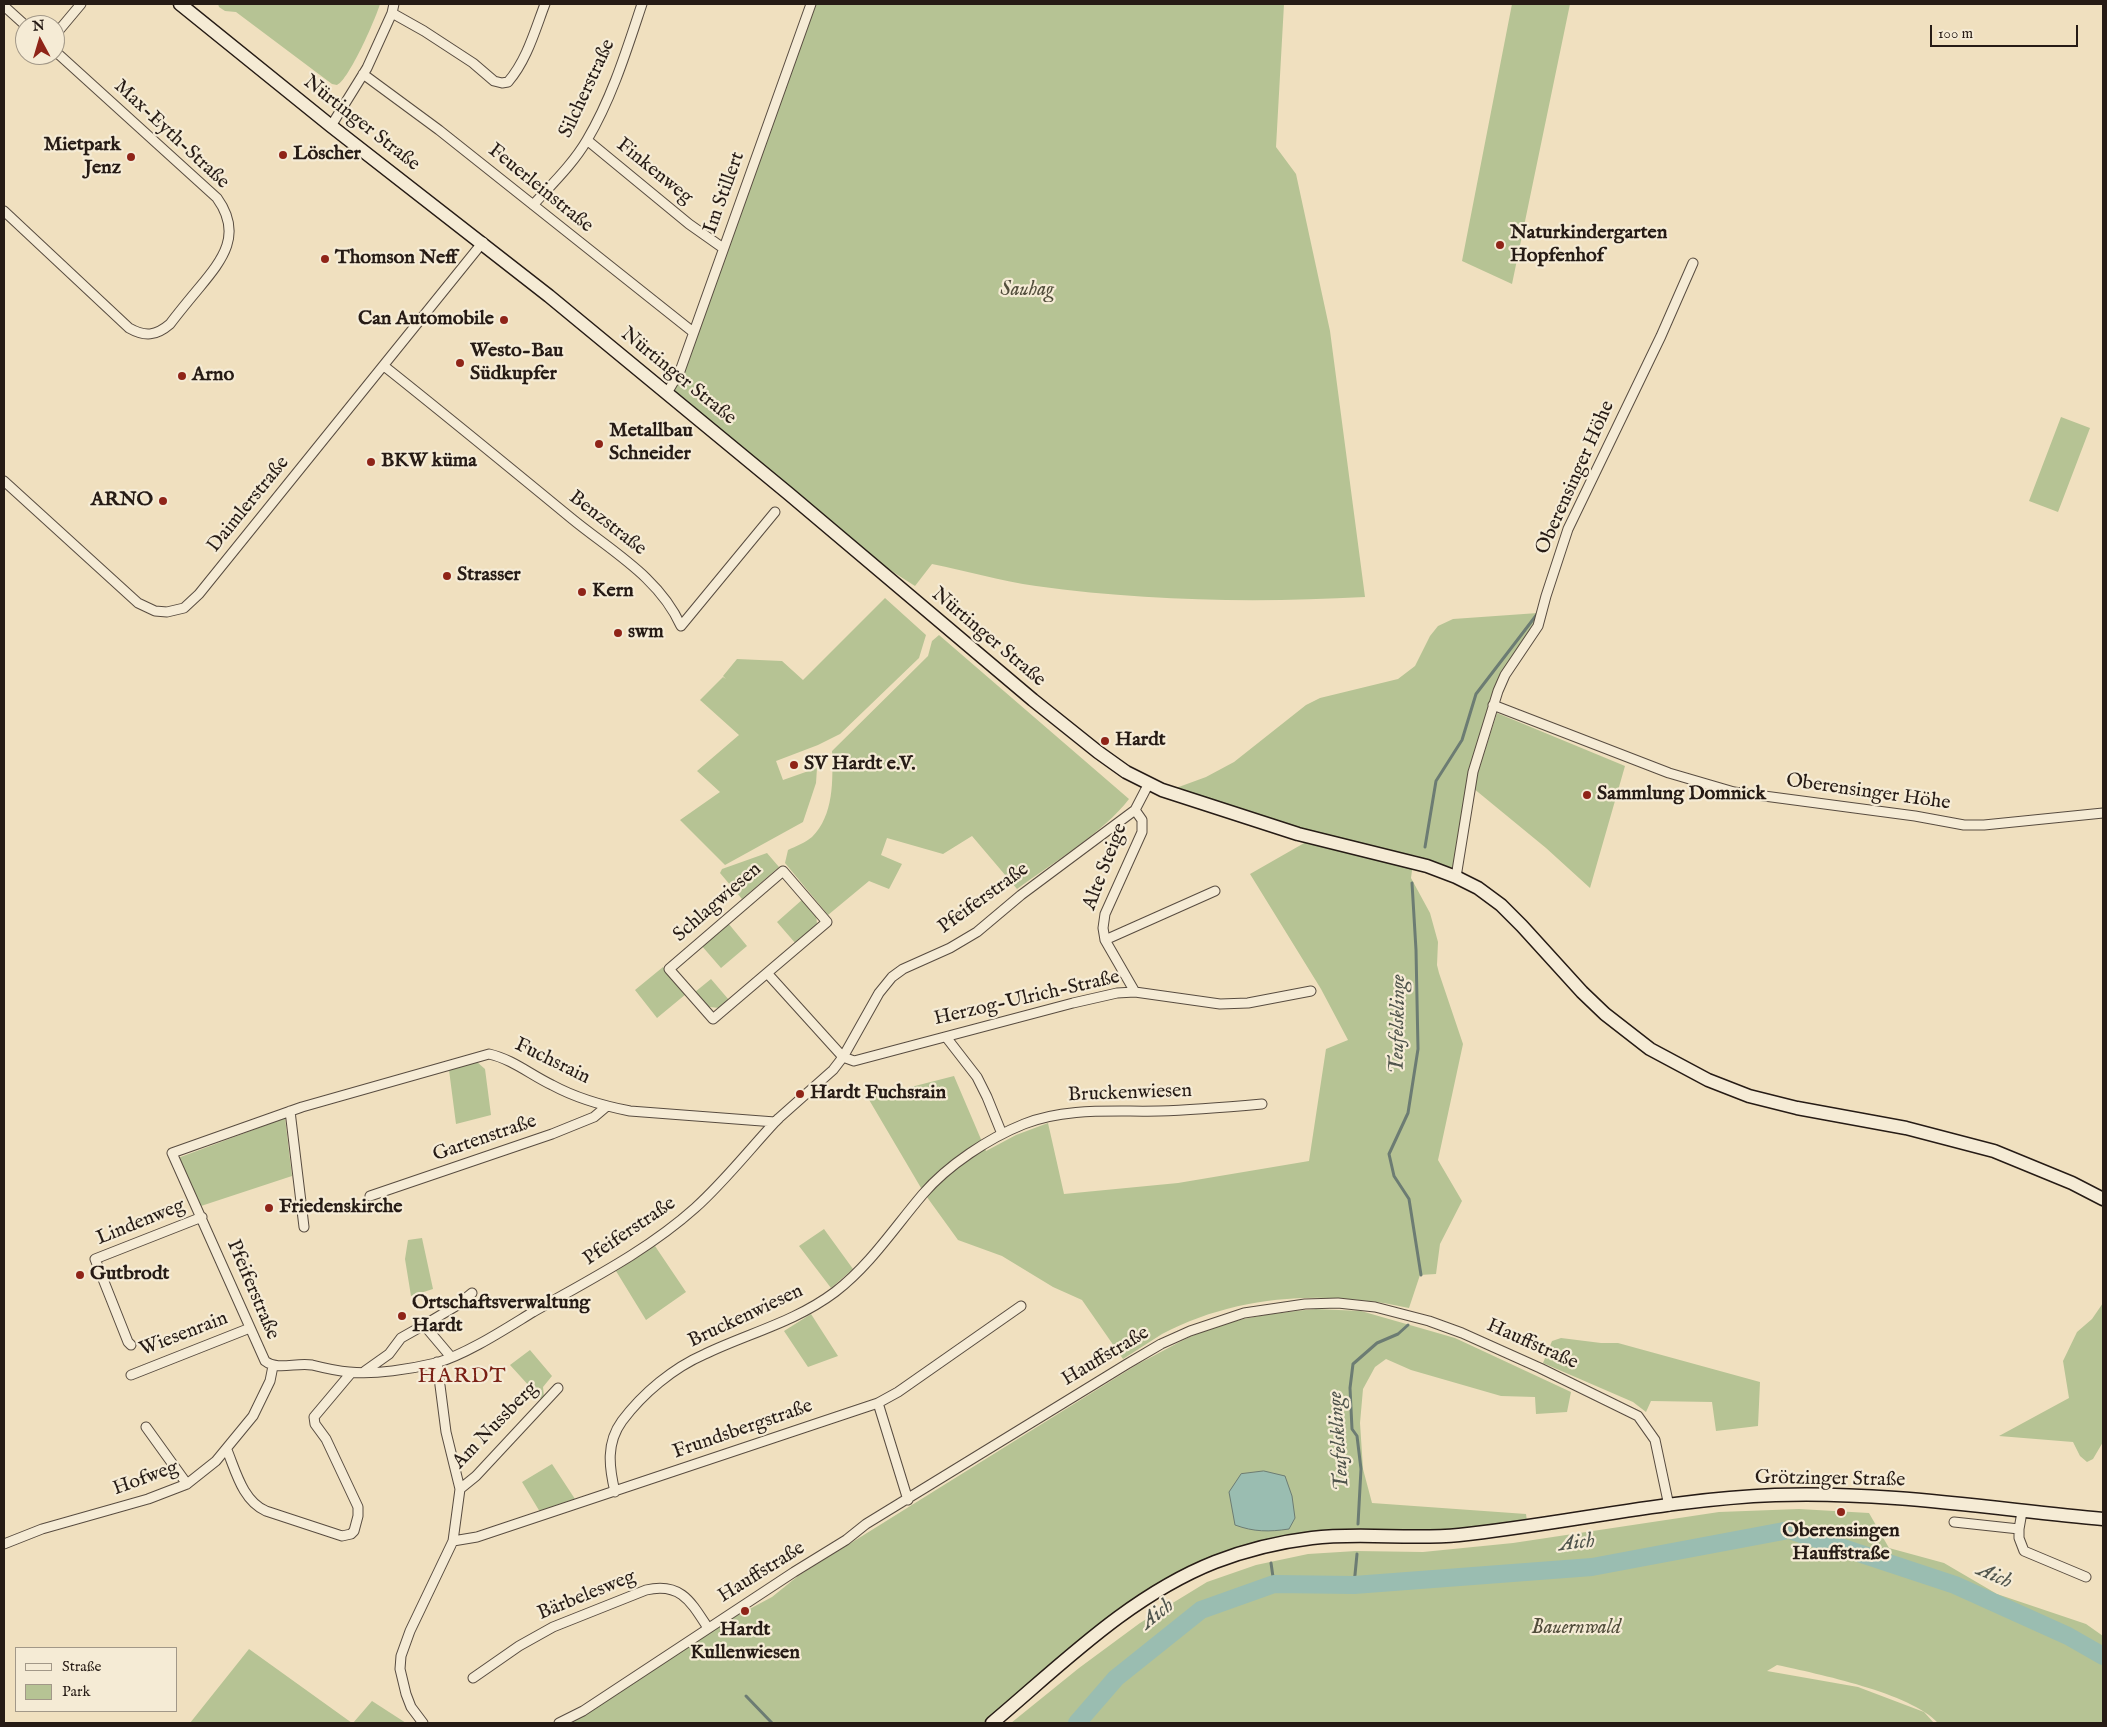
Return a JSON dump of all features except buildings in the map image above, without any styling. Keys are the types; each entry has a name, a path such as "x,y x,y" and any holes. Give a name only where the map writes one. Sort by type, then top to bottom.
{"main road":[{"name":"Nürtinger Straße","path":"180,4 331,126 483,242 667,393 1048,712 1098,752 1148,785 1298,834 1395,857 1456,877 1478,888 1500,905 1605,1014 1650,1049 1678,1066 1708,1080 1749,1096 1797,1108 1906,1128 1994,1151 2064,1179 2103,1200"},
{"name":"Grötzinger Straße","path":"992,1723 1120,1616 1155,1592 1184,1576 1261,1547 1314,1538 1404,1538 1457,1535 1743,1497 1803,1495 1884,1498 2103,1519"}],"street":[{"path":"65,23 81,4"},
{"path":"331,126 363,74 393,8 494,80 502,83 508,82 515,74 532,39 545,4"},
{"name":"Silcherstraße","path":"533,205 587,140 621,65 642,4"},
{"name":"Im Stillert","path":"667,393 680,371 811,4"},
{"path":"4,6 15,16"},
{"name":"Max-Eyth-Straße","path":"4,211 129,328 146,335 162,331 170,324 214,270 226,251 229,228 228,218 217,198 65,61"},
{"name":"Feuerleinstraße","path":"363,74 431,124 693,332"},
{"name":"Finkenweg","path":"587,140 689,224 723,248"},
{"name":"Daimlerstraße","path":"4,481 138,603 156,611 176,611 184,608 199,594 483,242"},
{"name":"Oberensinger Höhe","path":"1456,877 1473,772 1493,705 1506,675 1538,626 1568,530 1661,336 1693,263"},
{"name":"Benzstraße","path":"384,366 591,535 651,580 666,599 681,626 775,512"},
{"name":"Oberensinger Höhe","path":"1493,705 1669,773 1734,792 1915,816 1964,825 1984,825 2103,813"},
{"name":"Pfeiferstraße","path":"172,1153 202,1217 262,1358 273,1366 300,1364 363,1373 437,1362 502,1331 631,1256 659,1237 697,1206 775,1122 833,1070 879,993 892,977 903,969 950,948 977,932 1021,895 1135,810 1148,785"},
{"name":"Alte Steige","path":"1135,810 1142,820 1142,832 1105,914 1102,928 1105,940 1135,992"},
{"name":"Schlagwiesen","path":"783,871 828,922 767,973 714,1019 669,968 783,871"},
{"path":"1105,940 1215,891"},
{"path":"767,973 842,1057"},
{"name":"Herzog-Ulrich-Straße","path":"842,1057 854,1061 1117,993 1135,992 1220,1004 1248,1003 1311,992"},
{"path":"946,1037 977,1077 1002,1134"},
{"name":"Fuchsrain","path":"172,1153 290,1111 387,1081 489,1054 501,1056 554,1087 607,1106 630,1110 775,1122"},
{"name":"Bruckenwiesen","path":"615,1492 609,1464 611,1444 621,1422 647,1394 683,1366 704,1354 790,1320 834,1293 868,1263 924,1193 973,1152 1002,1134 1025,1123 1066,1113 1164,1111 1262,1104"},
{"name":"Gartenstraße","path":"370,1196 552,1134 594,1117 607,1106"},
{"path":"290,1111 304,1227"},
{"name":"Lindenweg","path":"131,1345 128,1342 95,1258 202,1217"},
{"path":"363,1373 389,1354 401,1338 456,1306 472,1293"},
{"name":"Hauffstraße","path":"559,1723 583,1711 794,1572 846,1540 866,1524 1127,1364 1182,1334 1244,1313 1273,1307 1338,1303 1375,1307 1429,1321 1462,1333 1581,1386 1638,1416 1656,1440 1669,1506"},
{"name":"Frundsbergstraße","path":"453,1541 477,1537 878,1404 1021,1306"},
{"path":"424,1325 451,1356"},
{"name":"Wiesenrain","path":"131,1375 250,1328"},
{"path":"423,1723 411,1707 406,1694 400,1669 401,1656 410,1631 453,1541 460,1489 446,1432 437,1362"},
{"name":"Hofweg","path":"4,1544 42,1529 148,1499 188,1484 227,1450 253,1416 270,1381 273,1366"},
{"path":"227,1450 244,1490 256,1506 342,1536 351,1534 354,1531 358,1516 357,1502 326,1439 315,1424 314,1416 351,1372"},
{"name":"Am Nussberg","path":"460,1489 476,1476 558,1388"},
{"path":"878,1404 908,1500"},
{"path":"146,1427 188,1484"},
{"path":"2022,1512 2019,1538 2024,1551 2086,1577"},
{"path":"1954,1522 2019,1529"},
{"name":"Bärbelesweg","path":"473,1678 519,1646 553,1627 658,1587 679,1592 690,1600 708,1628"}],"green space":[{"path":"218,4 380,4 355,61 342,81 337,85 332,84 236,12 225,11"},
{"name":"Sauhag","path":"811,4 1284,4 1276,147 1296,174 1330,331 1365,597 1241,600 1118,595 1023,584 932,564 915,586 846,542 667,393"},
{"path":"1512,4 1570,4 1512,284 1462,261"},
{"path":"2061,417 2090,428 2058,512 2029,501"},
{"path":"885,598 926,635 919,658 840,734 818,745 776,761 783,780 817,768 816,783 803,822 725,865 680,820 720,792 697,771 739,735 700,700 723,677 726,679 723,676 737,659 782,661 803,680"},
{"path":"1538,613 1541,615 1491,705 1453,868 1414,855 1411,878 1430,913 1438,942 1437,965 1439,973 1463,1044 1438,1160 1462,1201 1440,1244 1436,1274 1420,1275 1409,1308 1378,1302 1315,1298 1283,1299 1252,1303 1191,1321 1162,1334 1123,1359 1082,1300 1053,1287 1002,1256 958,1240 924,1193 868,1098 954,1076 986,1151 1016,1135 1048,1123 1064,1194 1178,1183 1309,1161 1326,1049 1348,1040 1321,989 1250,874 1320,834 1176,788 1206,777 1234,762 1306,705 1320,698 1398,679 1415,666 1430,636 1438,626 1453,619"},
{"path":"939,635 1129,799 1092,835 1017,889 972,836 943,854 887,838 881,855 902,864 889,889 869,881 828,915 785,863 788,850 812,837 825,818 831,797 832,751 928,656 932,641"},
{"path":"1497,713 1625,766 1590,888 1546,848 1473,788"},
{"path":"767,853 779,867 742,899 720,873 722,869"},
{"path":"803,899 816,914 817,924 796,944 777,922"},
{"path":"728,923 747,946 721,968 701,945"},
{"path":"663,967 686,994 657,1018 635,990"},
{"path":"711,979 729,1000 720,1008 709,1007 695,992"},
{"path":"477,1062 485,1069 491,1115 456,1124 449,1070"},
{"path":"285,1118 292,1176 201,1206 178,1158"},
{"path":"824,1229 853,1269 831,1288 799,1246"},
{"path":"422,1238 433,1289 411,1296 405,1259 408,1240"},
{"path":"655,1246 686,1292 646,1320 616,1271"},
{"path":"2103,1303 2103,1442 2093,1459 2087,1462 2080,1456 2073,1442 1999,1436 2069,1398 2063,1361 2077,1332 2092,1319"},
{"path":"1316,1309 1361,1311 1455,1338 1571,1392 1567,1412 1536,1414 1535,1397 1501,1396 1411,1370 1386,1359 1375,1367 1363,1389 1360,1423 1363,1469 1372,1503 1526,1514 1527,1521 1441,1532 1320,1532 1179,1573 984,1723 570,1723 725,1622 772,1597 798,1576 1138,1364 1185,1339 1222,1325 1268,1315"},
{"path":"811,1314 838,1356 808,1367 784,1331"},
{"path":"1561,1338 1618,1343 1760,1382 1758,1426 1716,1431 1712,1402 1651,1401 1646,1412 1633,1402 1543,1363 1552,1341"},
{"path":"530,1350 552,1376 543,1387 544,1397 541,1399 510,1365"},
{"path":"552,1464 575,1499 540,1512 522,1482"},
{"name":"Bauernwald","path":"1799,1509 1869,1513 1889,1548 1944,1563 1997,1594 2086,1624 2103,1636 2103,1723 1938,1723 1925,1712 1886,1694 1839,1679 1777,1665 1767,1671 1858,1687 1924,1712 1934,1723 1011,1723 1079,1668 1140,1623 1207,1582 1256,1565 1308,1554 1356,1551 1423,1552 1513,1543 1719,1512"},
{"path":"249,1649 352,1723 190,1723"},
{"path":"372,1701 406,1723 353,1723"}],"water":[{"path":"1264,1471 1285,1476 1292,1496 1295,1518 1289,1529 1262,1531 1235,1525 1229,1492 1241,1474"}],"waterway":[{"name":"Teufelsklinge","path":"1425,847 1436,781 1462,740 1476,694 1538,613"},
{"name":"Teufelsklinge","path":"1412,883 1416,950 1418,1049 1408,1113 1389,1154 1394,1176 1409,1199 1421,1275"},
{"name":"Teufelsklinge","path":"1358,1524 1361,1469 1357,1436 1352,1429 1350,1388 1353,1364 1377,1343 1398,1334 1408,1325"},
{"name":"Aich","path":"1077,1723 1116,1678 1201,1610 1274,1584 1354,1585 1592,1567 1789,1530 1955,1585 2068,1636 2103,1656"},
{"name":"Teufelsklinge","path":"1354,1585 1357,1554"},
{"path":"1271,1563 1274,1584"},
{"path":"746,1696 772,1723"}],"place":[{"name":"Löscher","path":"283,155"},
{"name":"Mietpark Jenz","path":"131,157"},
{"name":"Naturkindergarten Hopfenhof","path":"1500,245"},
{"name":"Thomson Neff","path":"325,259"},
{"name":"Can Automobile","path":"504,320"},
{"name":"Westo-Bau Südkupfer","path":"460,363"},
{"name":"Arno","path":"182,376"},
{"name":"Metallbau Schneider","path":"599,444"},
{"name":"BKW küma","path":"371,462"},
{"name":"ARNO","path":"163,501"},
{"name":"Strasser","path":"447,576"},
{"name":"Kern","path":"582,592"},
{"name":"swm","path":"618,633"},
{"name":"Hardt","path":"1105,741"},
{"name":"SV Hardt e.V.","path":"794,765"},
{"name":"Sammlung Domnick","path":"1587,795"},
{"name":"Hardt Fuchsrain","path":"800,1094"},
{"name":"Friedenskirche","path":"269,1208"},
{"name":"Gutbrodt","path":"80,1275"},
{"name":"Ortschaftsverwaltung Hardt","path":"402,1316"},
{"name":"Oberensingen Hauffstraße","path":"1841,1512"},
{"name":"Hardt Kullenwiesen","path":"745,1611"}],"district":[{"name":"HARDT","path":"462,1377"}]}
